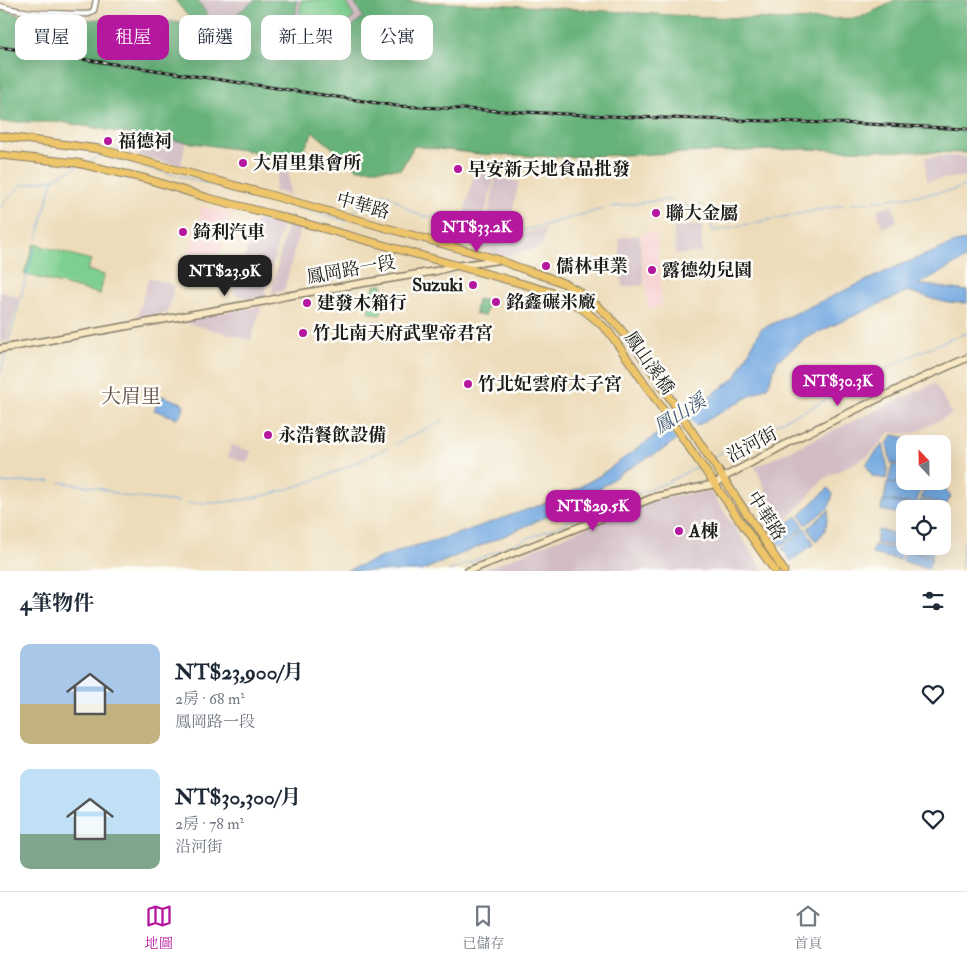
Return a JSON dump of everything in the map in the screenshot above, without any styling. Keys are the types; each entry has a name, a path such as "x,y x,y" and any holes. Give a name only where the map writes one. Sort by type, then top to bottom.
{"main road":[{"name":"中華路","path":"0,136 99,149 500,260 551,277 579,292 596,304 622,330"},
{"name":"中華路","path":"0,155 77,163 147,179 208,198 534,286 575,303 594,317 609,332"},
{"name":"鳳山溪橋","path":"622,330 723,478"},
{"name":"鳳山溪橋","path":"609,332 715,484"},
{"name":"中華路","path":"723,478 784,571"},
{"name":"中華路","path":"715,484 775,571"}],"street":[{"path":"0,6 15,10 44,13 89,14 94,10 96,0"},
{"name":"鳳岡路一段","path":"0,349 296,294 500,260"},
{"name":"沿河街","path":"715,484 801,436 967,358"},
{"path":"468,571 655,496 715,484"}],"shaded area":[{"path":"198,0 255,0 234,15 207,15"},
{"path":"297,0 353,0 362,15 361,19 351,27 351,15 296,15"},
{"path":"187,136 181,166 116,150 117,140 132,137"},
{"path":"925,157 967,157 967,176 927,181"},
{"path":"282,158 288,160 290,195 274,191"},
{"path":"478,158 498,163 484,219 464,214"},
{"path":"496,176 519,182 506,238 545,228 542,247 503,256 481,249"},
{"path":"892,205 897,221 882,228 877,209"},
{"path":"202,206 230,214 211,284 183,276"},
{"path":"257,219 283,224 264,297 251,300 233,293"},
{"path":"702,224 702,253 675,254 674,228"},
{"path":"287,225 300,229 284,291 271,293"},
{"name":"露德幼兒園","path":"656,232 662,306 648,309 640,235"},
{"path":"639,235 644,285 622,287 619,238"},
{"path":"149,277 174,286 168,313 137,318"},
{"path":"0,292 19,297 6,341 0,343"},
{"path":"261,306 251,340 179,321"},
{"path":"935,383 952,414 912,434 890,432 868,456 825,478 782,525 755,467"},
{"path":"231,445 251,451 248,463 228,457"},
{"path":"710,491 764,571 481,571 657,498"}],"green space":[{"path":"175,0 198,0 207,15 187,15"},
{"path":"255,0 297,0 296,15 261,15 261,60 351,60 351,27 361,19 361,60 433,60 433,15 362,15 353,0 510,5 791,20 859,18 889,4 893,0 967,0 967,153 805,149 560,157 480,154 414,146 401,169 358,169 313,132 300,158 135,135 61,122 0,122 0,9 19,15 15,15 15,60 87,60 87,20 97,19 97,60 169,60 169,22 179,23 179,60 251,60 251,15 235,15"},
{"path":"301,0 344,0 354,17 351,20 351,15 300,15"},
{"path":"34,244 91,260 87,270 104,275 100,294 24,274"},
{"path":"383,284 382,310 380,315 368,312 374,286"},
{"path":"477,299 488,301 485,316 475,314"}],"water":[{"name":"鳳山溪","path":"967,240 967,258 918,284 967,291 967,303 943,302 908,291 806,338 777,361 768,386 700,424 662,450 624,471 584,500 421,571 345,571 401,550 457,534 560,498 599,476 735,378 761,329 900,265 960,241"},
{"path":"163,396 182,403 184,406 181,415 176,418 154,410 159,398"},
{"path":"893,435 896,436 896,463 891,463 887,444"},
{"path":"883,444 888,470 886,479 872,476 866,464"},
{"path":"892,465 896,465 896,482 888,482"},
{"path":"887,483 896,484 896,490 920,490 917,500 884,500"},
{"path":"828,488 833,494 829,507 806,525 800,515"},
{"path":"924,490 946,490 951,496 949,500 921,498"},
{"path":"883,500 896,503 896,513 881,510"},
{"path":"829,510 825,531 816,541 808,528"},
{"path":"797,516 804,527 781,546 773,535"},
{"path":"805,528 814,544 791,561 782,548"},
{"path":"878,530 896,533 896,547 876,543"},
{"path":"874,545 896,549 896,555 902,555 900,560 872,554"},
{"path":"905,555 922,555 932,558 928,569 903,561"}],"pier":[{"path":"685,411 697,428 678,443 666,425"}],"waterway":[{"path":"86,163 101,155 347,221"},
{"path":"0,208 21,185 53,179 78,166"},
{"path":"37,239 53,180"},
{"path":"853,204 950,191 967,185"},
{"path":"351,216 359,206 382,194 394,198 411,211 422,216 438,217 453,227 467,227"},
{"path":"611,207 670,199 682,205 703,205"},
{"path":"711,223 713,231 843,205"},
{"path":"710,207 710,216"},
{"path":"511,234 603,209"},
{"path":"8,343 35,246"},
{"path":"712,458 751,436 891,366 967,333"},
{"path":"0,374 6,352"},
{"path":"395,444 444,420"},
{"path":"188,503 214,503 265,495 315,480 387,448"},
{"path":"449,571 668,482 698,466"},
{"path":"0,483 51,481"},
{"path":"60,482 95,487 129,497 180,502"},
{"path":"962,567 963,545 967,539"}],"railway":[{"path":"0,47 397,106 631,117 967,129"}],"place":[{"name":"福德祠","path":"108,141"},
{"name":"大眉里集會所","path":"243,163"},
{"name":"早安新天地食品批發","path":"458,169"},
{"name":"聯大金屬","path":"656,213"},
{"name":"錡利汽車","path":"183,232"},
{"name":"儒林車業","path":"546,266"},
{"name":"露德幼兒園","path":"652,270"},
{"name":"Suzuki","path":"473,285"},
{"name":"銘鑫碾米廠","path":"496,302"},
{"name":"建發木箱行","path":"307,303"},
{"name":"竹北南天府武聖帝君宮","path":"303,333"},
{"name":"竹北妃雲府太子宮","path":"468,384"},
{"name":"永浩餐飲設備","path":"268,435"},
{"name":"A棟","path":"679,531"}],"district":[{"name":"大眉里","path":"131,396"}]}
